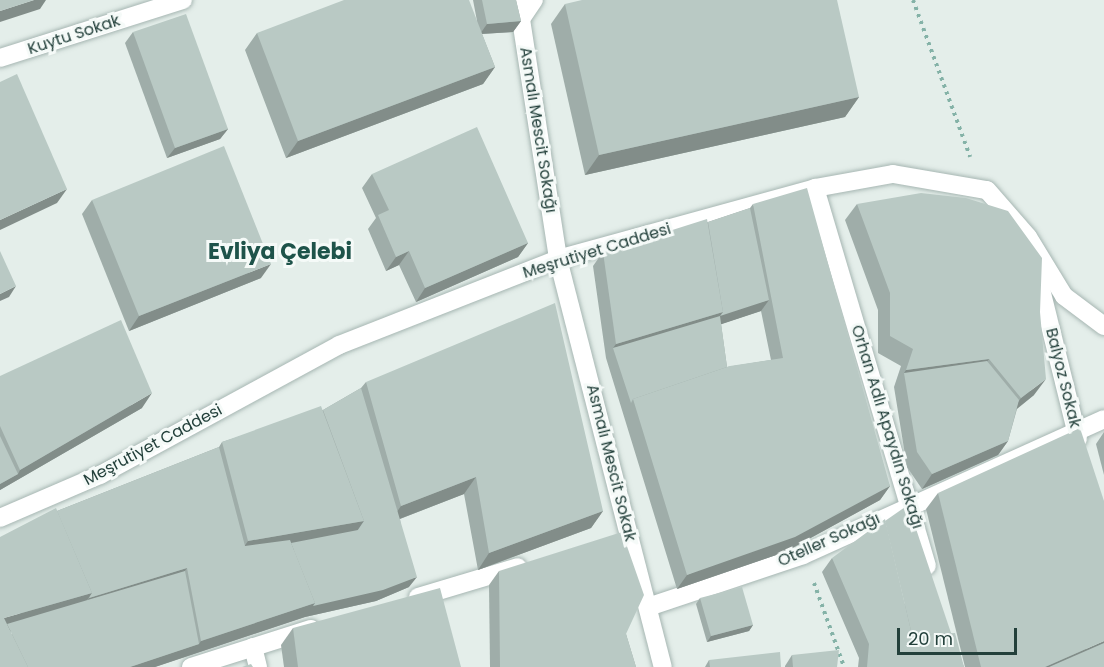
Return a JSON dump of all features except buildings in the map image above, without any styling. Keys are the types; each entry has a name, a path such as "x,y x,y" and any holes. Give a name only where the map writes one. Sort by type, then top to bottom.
{"street":[{"name":"Kuytu Sokak","path":"0,58 183,0"},
{"name":"Asmalı Mescit Sokağı","path":"518,0 558,259"},
{"path":"521,19 534,0"},
{"name":"Meşrutiyet Caddesi","path":"0,518 100,475 339,345 558,259 815,188 893,174 981,189"},
{"name":"Orhan Adlı Apaydın Sokağı","path":"815,188 932,580"},
{"path":"981,189 987,190 1028,237 1064,296 1104,326"},
{"name":"Balyoz Sokak","path":"1028,237 1075,430 1083,452"},
{"name":"Asmalı Mescit Sokak","path":"558,259 663,667"},
{"name":"Oteller Sokağı","path":"648,607 803,555 910,504 1104,419"},
{"path":"607,538 628,531"},
{"path":"399,603 531,563"},
{"path":"191,667 331,623"},
{"path":"253,647 258,667"}],"path":[{"path":"913,0 981,189"},
{"path":"803,555 844,667"}],"district":[{"name":"Evliya Çelebi","path":"280,252"}]}
